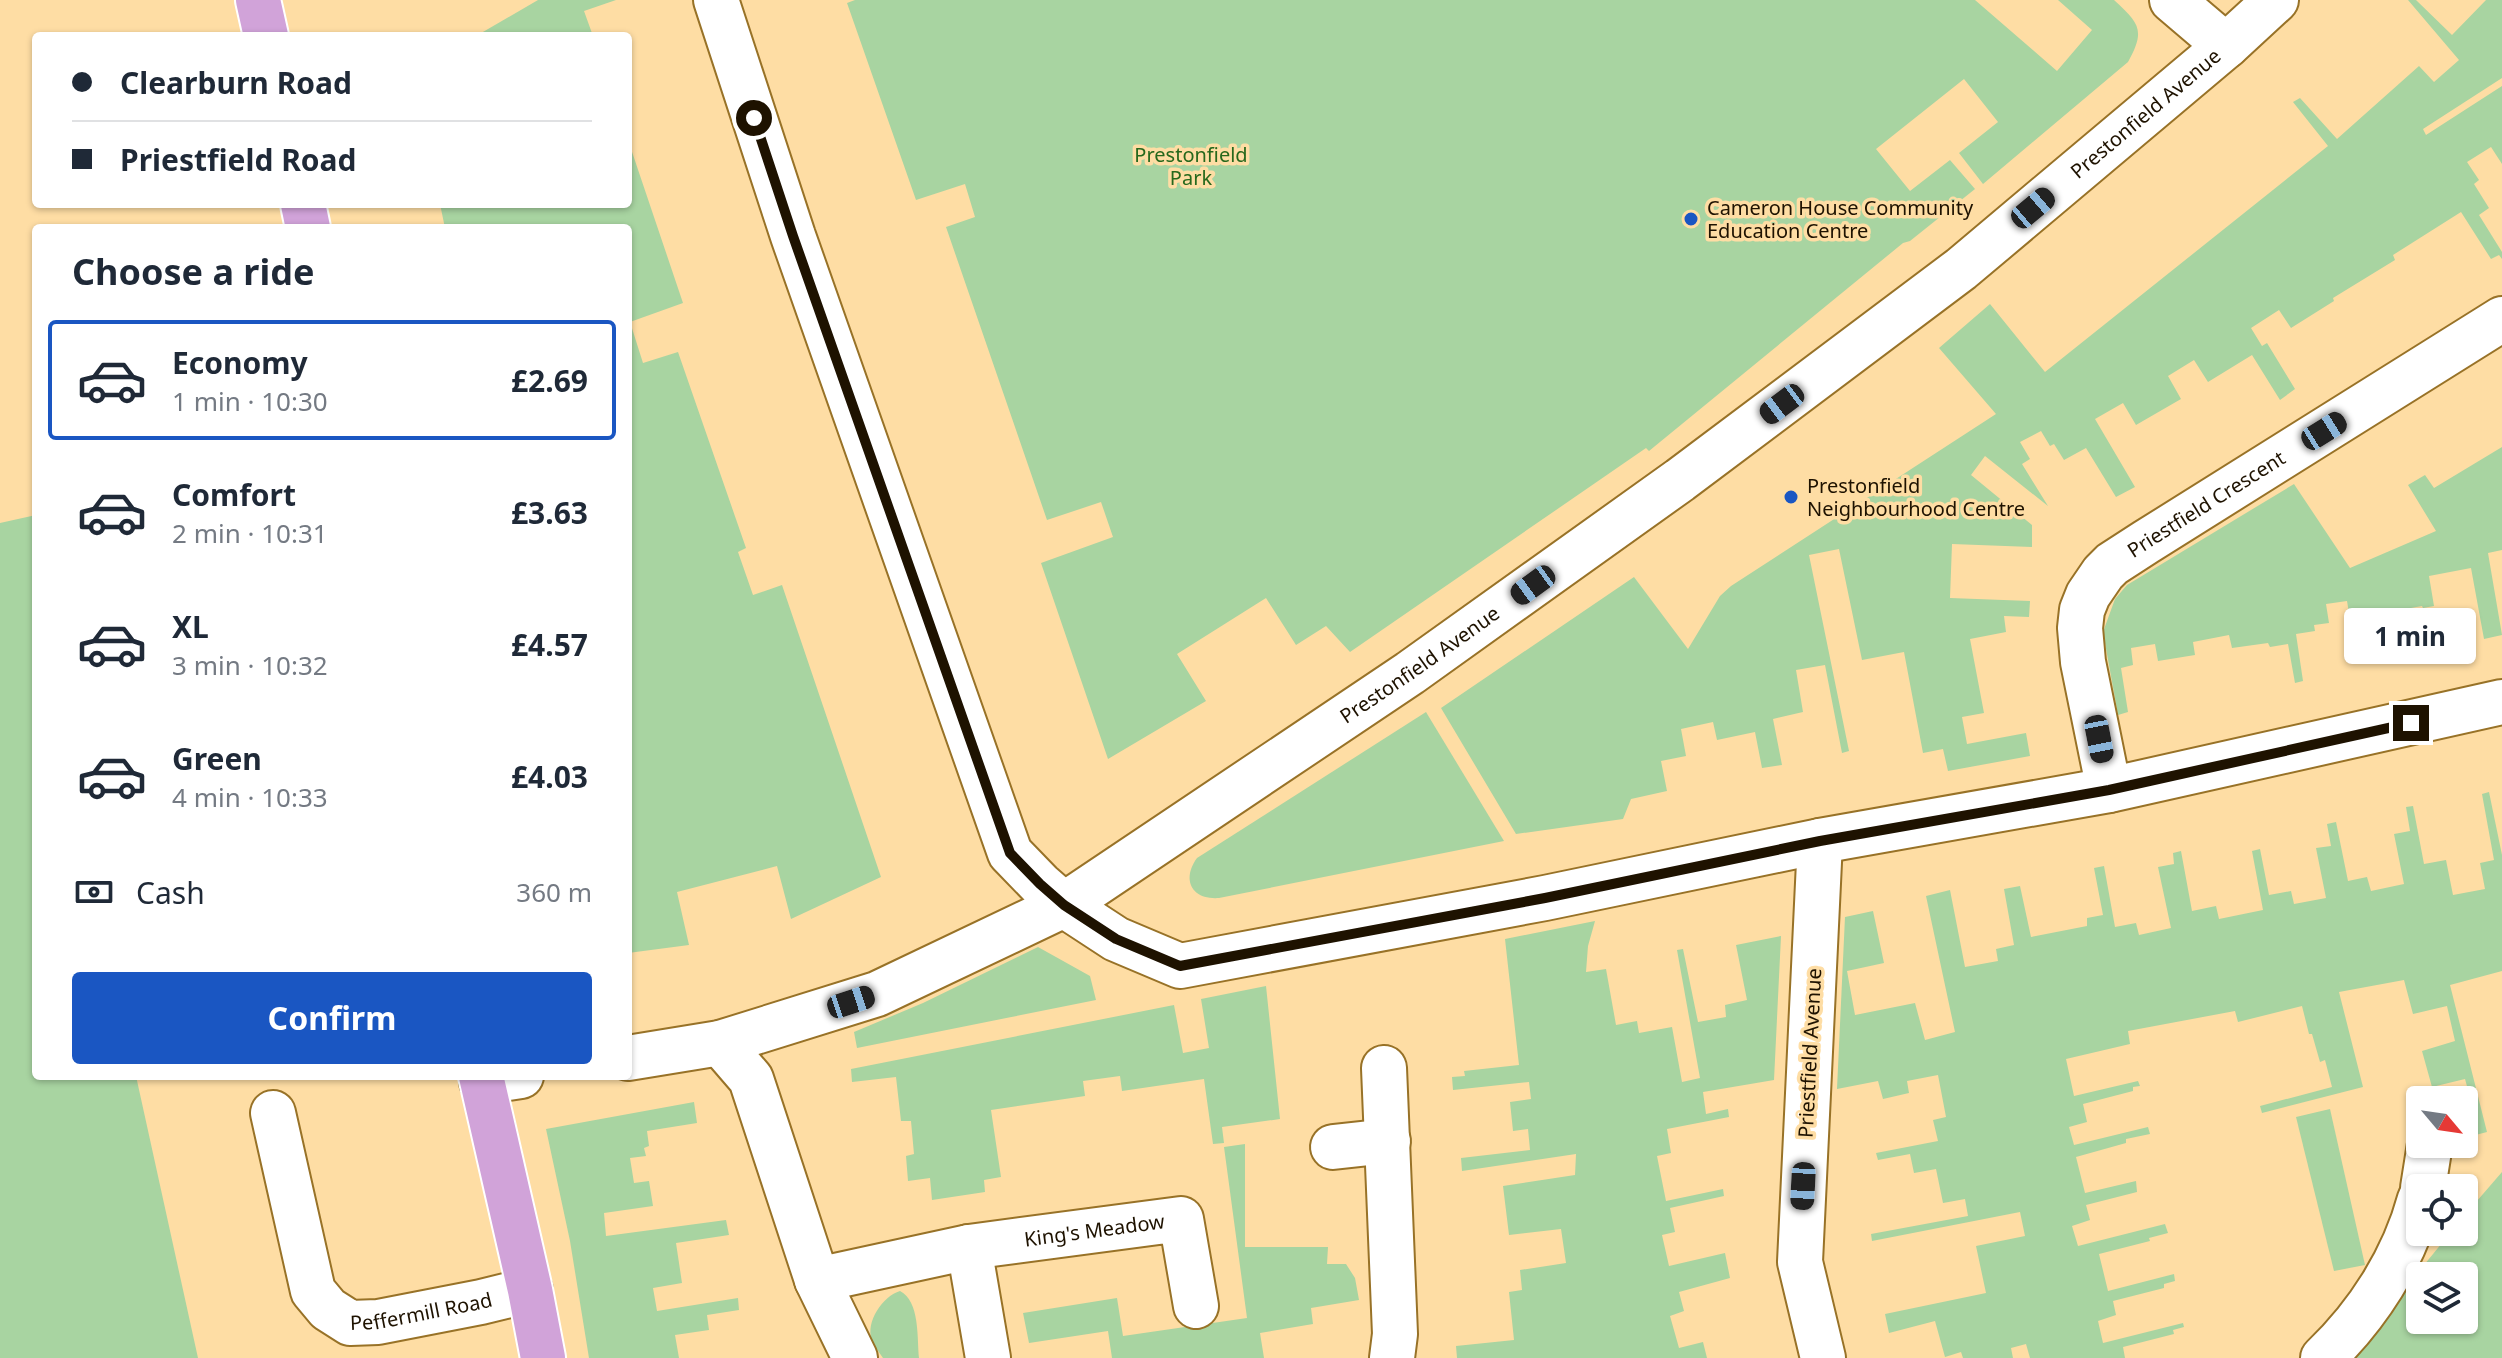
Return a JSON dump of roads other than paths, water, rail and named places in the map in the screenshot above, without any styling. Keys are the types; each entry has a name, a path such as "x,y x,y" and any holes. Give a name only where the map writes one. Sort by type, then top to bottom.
{"main road":[{"path":"258,0 265,32"},
{"path":"494,1080 543,1358"}],"street":[{"path":"716,0 793,236 1010,853 1064,905 1116,939 1180,966 1545,898 1820,841 2109,790 2502,702"},
{"path":"2172,0 2226,46"},
{"name":"Prestonfield Avenue","path":"632,1057 720,1043 877,994 1064,905 1410,673 1680,480 1961,269 2226,46 2276,0"},
{"name":"Priestfield Crescent","path":"2109,790 2080,643 2082,610 2103,573 2146,542 2502,319"},
{"name":"Priestfield Avenue","path":"1820,841 1800,1262 1823,1358"},
{"path":"720,1043 751,1079 817,1280 855,1358"},
{"path":"1384,1068 1395,1334 1392,1358"},
{"name":"Peffermill Road","path":"273,1113 313,1291 328,1309 350,1323 378,1322 530,1290"},
{"path":"1333,1147 1388,1141"},
{"name":"King's Meadow","path":"817,1280 969,1247 1181,1219 1196,1306"},
{"path":"2323,1358 2356,1321 2387,1277 2406,1240"},
{"path":"969,1247 988,1358"}],"place":[{"name":"Cameron House Community Education Centre","path":"1691,219"},
{"name":"Prestonfield Neighbourhood Centre","path":"1791,497"}],"park label":[{"name":"Prestonfield Park","path":"1191,166"}]}
